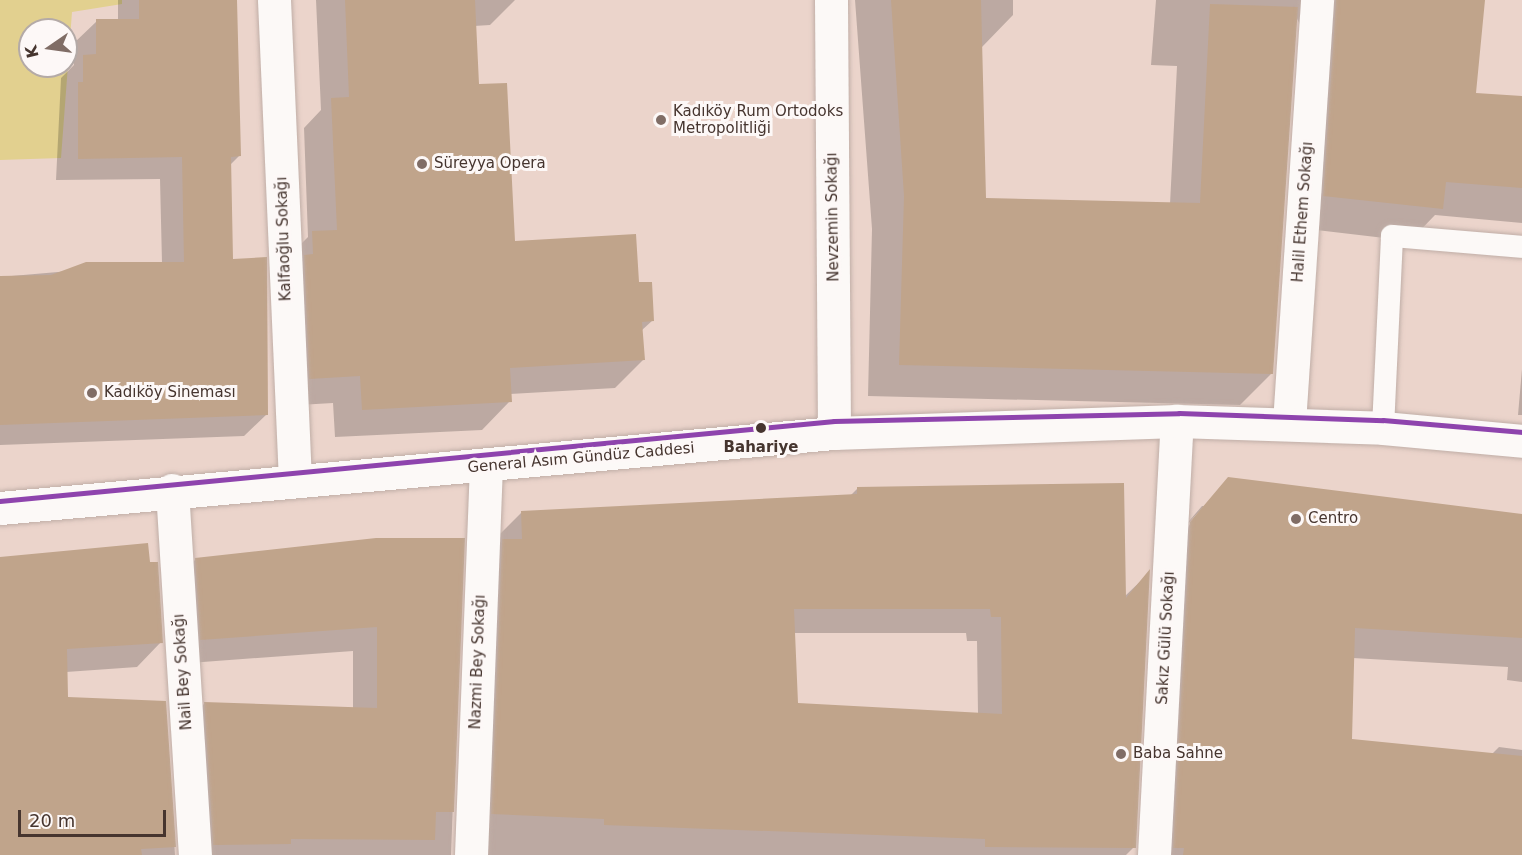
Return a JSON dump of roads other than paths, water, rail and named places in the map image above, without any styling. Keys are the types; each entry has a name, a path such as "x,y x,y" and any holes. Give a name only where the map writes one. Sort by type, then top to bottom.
{"street":[{"name":"Kalfaoğlu Sokağı","path":"274,0 295,478"},
{"name":"Nevzemin Sokağı","path":"831,0 834,433"},
{"name":"Halil Ethem Sokağı","path":"1289,423 1317,0"},
{"name":"General Asım Gündüz Caddesi","path":"0,508 295,478 486,468 834,433 1177,421 1289,423 1383,428 1522,441"},
{"name":"Sakız Gülü Sokağı","path":"1154,855 1177,421"},
{"name":"Nazmi Bey Sokağı","path":"471,855 486,468"},
{"name":"Nail Bey Sokağı","path":"172,490 195,855"}],"lane":[{"path":"1383,428 1392,236 1522,248"}],"place":[{"name":"Kadıköy Rum Ortodoks Metropolitliği","path":"661,120"},
{"name":"Süreyya Opera","path":"422,164"},
{"name":"Kadıköy Sineması","path":"92,393"},
{"name":"Bahariye","path":"761,428"},
{"name":"Centro","path":"1296,519"},
{"name":"Baba Sahne","path":"1121,754"}]}
